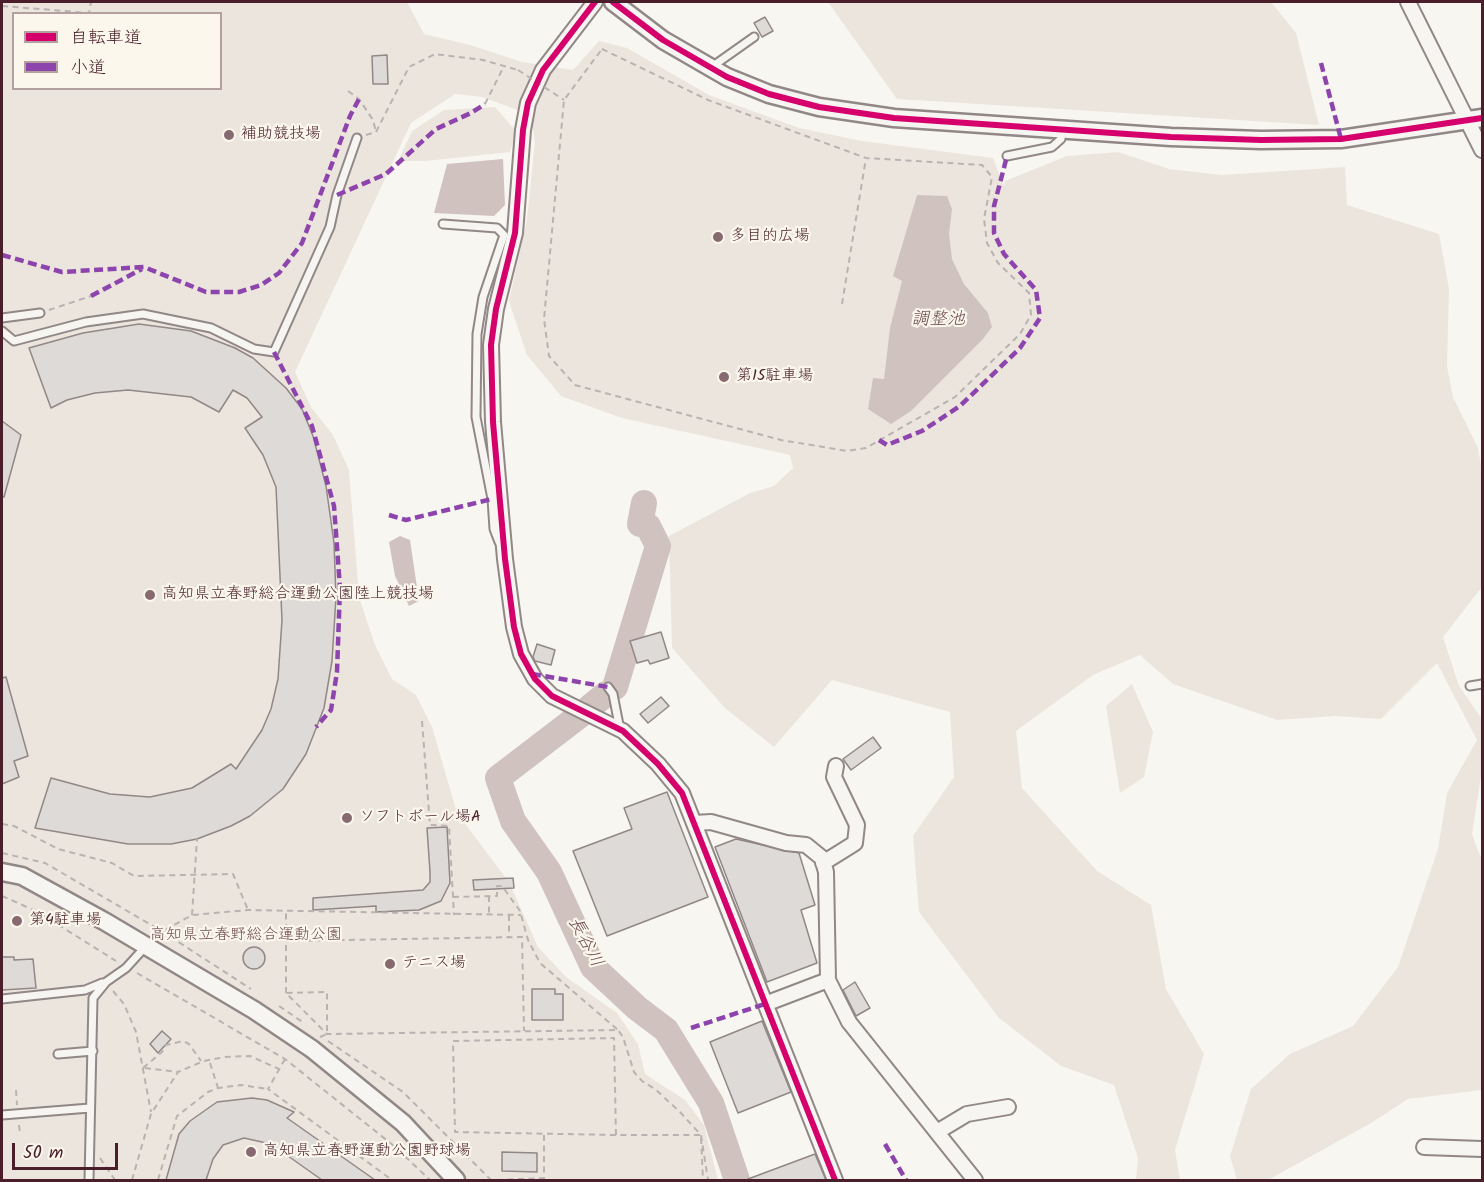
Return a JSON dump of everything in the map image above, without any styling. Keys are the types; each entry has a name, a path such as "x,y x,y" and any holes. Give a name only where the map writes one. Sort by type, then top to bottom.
{"street":[{"path":"595,2 543,70 528,104 523,130 515,233 496,309 491,345 493,422 505,559 521,654 535,679 552,696 620,730 658,764 682,794 835,1180"},
{"path":"613,2 663,40 711,68 769,94 819,106 894,118 1171,137 1341,139 1475,120"},
{"path":"1408,2 1475,120 1482,150"},
{"path":"823,863 855,843 857,825 834,777 836,766"},
{"path":"695,823 711,822 786,843 806,845 822,858 826,872 828,980 849,1022 975,1180"},
{"path":"2,872 22,876 146,946 254,1010 312,1049 403,1123 456,1180"},
{"path":"765,1004 828,980"},
{"path":"937,1132 967,1114 1008,1107"},
{"path":"1424,1147 1482,1149"}],"lane":[{"path":"711,68 754,37"},
{"path":"1007,156 1052,147 1061,139 1061,128"},
{"path":"2,331 14,340 86,322 143,314 211,327 254,349 274,352 330,227 357,138"},
{"path":"443,224 497,228 504,235 483,297 477,334 476,417 492,499 494,529 505,559"},
{"path":"2,318 40,313"},
{"path":"1470,686 1482,684"},
{"path":"608,687 613,694 620,730"},
{"path":"2,999 85,990 106,982 126,968 146,946"},
{"path":"89,1180 93,998 106,982"},
{"path":"57,1054 93,1050"},
{"path":"2,1115 90,1108"}],"path":[{"path":"2,6 77,12"},
{"path":"602,49 708,100 866,158 982,165 992,177 984,219 987,243 998,263 1029,293 1031,315 1020,334 955,397 866,448 847,451 781,441 575,385 549,356 544,319 564,100 602,49"},
{"path":"357,138 376,132 410,67 435,54 483,60 518,70 564,100"},
{"path":"485,104 504,66"},
{"path":"348,91 359,99 373,120 376,132"},
{"path":"842,304 866,158"},
{"path":"40,313 91,296"},
{"path":"422,721 430,825 449,826 454,915"},
{"path":"2,825 14,826 57,849 112,863 134,876 233,874 248,910"},
{"path":"192,915 197,839"},
{"path":"453,897 497,896 497,886 502,886 521,915 528,940 540,963 618,1030 623,1037 634,1072 680,1112 701,1135 708,1180"},
{"path":"2,896 38,912 126,968 285,1059 386,1140 430,1180"},
{"path":"489,896 489,915"},
{"path":"146,946 160,930 192,915 248,910 286,913 521,915"},
{"path":"286,913 286,993 327,1034"},
{"path":"509,915 509,937"},
{"path":"286,941 522,937 524,1031"},
{"path":"106,982 124,1004 136,1032 151,1114"},
{"path":"286,993 327,992 327,1034"},
{"path":"312,1049 320,1036 327,1034 618,1030"},
{"path":"616,1136 614,1038 453,1041 455,1132 616,1136 701,1135"},
{"path":"143,1068 162,1052 166,1045 183,1041 189,1044 201,1062"},
{"path":"143,1068 178,1072 201,1062 225,1057 250,1056 279,1069"},
{"path":"268,1089 285,1059"},
{"path":"210,1063 218,1088"},
{"path":"132,1180 151,1114 178,1072"},
{"path":"158,1180 177,1116 208,1092 218,1088 241,1085 268,1089 392,1180"},
{"path":"497,1180 544,1179 544,1133"},
{"path":"701,1135 703,1180"},
{"path":"90,1143 115,1180"}],"green space":[{"name":"高知県立春野総合運動公園","path":"2,2 407,2 424,34 470,45 522,62 573,70 599,41 627,48 709,95 799,128 862,141 993,158 1004,186 1005,181 1067,156 1118,152 1169,169 1222,175 1345,167 1347,205 1439,234 1449,289 1447,366 1453,397 1478,448 1482,472 1482,587 1443,637 1459,686 1482,719 1482,770 1472,834 1480,856 1482,856 1482,1090 1408,1099 1371,1123 1268,1180 1237,1180 1230,1156 1251,1089 1290,1054 1353,1026 1398,967 1438,849 1447,793 1477,740 1437,663 1381,719 1335,716 1277,720 1173,684 1140,655 1093,675 1016,731 1022,788 1097,871 1151,905 1166,989 1204,1054 1175,1150 1180,1180 1136,1180 1138,1158 1114,1085 1061,1066 999,1018 919,912 913,836 954,777 950,712 832,680 774,747 725,708 672,648 669,536 750,493 774,486 793,468 790,455 622,418 561,396 527,355 509,301 527,219 535,142 531,115 482,97 455,94 411,123 295,372 311,407 333,435 349,470 359,597 375,645 392,679 416,695 432,727 457,813 509,882 538,947 566,977 617,1013 638,1044 645,1074 685,1100 704,1125 718,1180 2,1180"},
{"path":"828,2 1271,2 1296,33 1319,125 897,99"},
{"path":"495,107 516,131 510,152 426,161 398,161 412,131 444,110"},
{"path":"1132,684 1153,732 1144,777 1120,793 1106,706"}],"water":[{"path":"503,159 505,205 494,216 434,213 447,164"},
{"name":"調整池","path":"917,195 947,196 952,209 949,234 952,259 964,284 988,313 992,327 983,339 911,411 891,424 868,409 873,378 884,379 890,328 902,281 893,276"},
{"path":"400,536 410,540 419,601 409,606 395,576 389,542"}],"building":[{"path":"765,17 773,31 762,37 754,23"},
{"path":"387,55 388,84 373,84 372,56"},
{"path":"139,324 191,331 235,348 253,358 286,388 302,409 313,436 326,486 334,543 336,597 332,661 324,708 306,754 283,789 250,816 197,839 171,844 128,844 35,828 51,778 110,794 150,797 192,788 231,764 236,769 262,730 271,709 278,679 282,620 276,487 263,455 245,428 262,417 247,398 233,390 219,412 191,397 128,390 95,393 67,400 51,408 29,348 83,333"},
{"path":"2,421 21,435 4,497 2,496"},
{"path":"661,632 669,658 650,664 648,660 637,663 630,641"},
{"path":"537,644 555,650 551,665 535,661 533,657"},
{"path":"6,677 28,756 14,761 19,777 2,784 2,678"},
{"path":"661,697 669,706 648,723 640,714"},
{"path":"873,737 881,748 851,770 843,759"},
{"path":"667,792 708,897 607,936 573,851 632,829 624,808"},
{"path":"447,827 450,883 441,901 419,910 376,912 376,906 313,910 313,898 423,890 430,882 427,828"},
{"path":"736,839 799,853 815,905 801,910 817,963 767,982 715,847"},
{"path":"513,878 514,888 474,890 473,880"},
{"path":"254,947 262,950 265,958 262,966 254,969 246,966 243,958 246,950"},
{"path":"2,957 14,957 14,960 33,959 36,988 2,990"},
{"path":"855,982 870,1008 856,1016 843,990"},
{"path":"532,989 555,989 555,994 563,994 563,1020 532,1020"},
{"path":"762,1021 791,1092 738,1113 710,1042"},
{"path":"162,1031 171,1039 158,1053 150,1044"},
{"path":"252,1098 267,1100 294,1112 287,1118 375,1180 322,1180 271,1144 244,1138 223,1145 213,1159 206,1180 166,1180 179,1134 190,1121 217,1102"},
{"path":"502,1152 537,1153 537,1172 502,1171"},
{"path":"815,1154 826,1180 748,1180 748,1179"}],"waterway":[{"name":"長谷川","path":"615,687 658,546 648,526 640,524 644,503"},
{"name":"長谷川","path":"590,707 606,694"},
{"name":"長谷川","path":"579,716 498,778 513,821 549,872 593,967 637,1008 666,1030 711,1103 737,1180"}],"marked path":[{"path":"1321,63 1341,139"},
{"path":"2,255 62,272 144,267 206,292 239,292 261,285 279,273 302,243 350,116 359,99"},
{"path":"337,195 386,174 436,129 485,104"},
{"path":"879,440 887,445 922,431 960,406 1020,348 1040,318 1036,290 1004,254 994,233 994,206 1007,156"},
{"path":"91,296 142,269"},
{"path":"274,352 312,426 334,506 340,588 337,672 331,710 316,727"},
{"path":"389,515 406,520 492,499"},
{"path":"532,674 608,687"},
{"path":"691,1028 765,1004"},
{"path":"885,1144 906,1180"}],"cycle path":[{"path":"595,2 543,70 528,103 523,130 515,233 496,309 491,345 493,422 505,559 514,627 521,654 535,679 552,696 623,731 658,764 682,793 835,1180"},
{"path":"613,2 663,40 727,77 769,94 819,107 894,118 1171,137 1261,140 1341,139 1482,118"}],"place":[{"name":"補助競技場","path":"229,135"},
{"name":"多目的広場","path":"718,237"},
{"name":"第15駐車場","path":"724,377"},
{"name":"高知県立春野総合運動公園陸上競技場","path":"150,595"},
{"name":"ソフトボール場A","path":"347,818"},
{"name":"第4駐車場","path":"17,921"},
{"name":"テニス場","path":"390,964"},
{"name":"高知県立春野運動公園野球場","path":"251,1152"}]}
